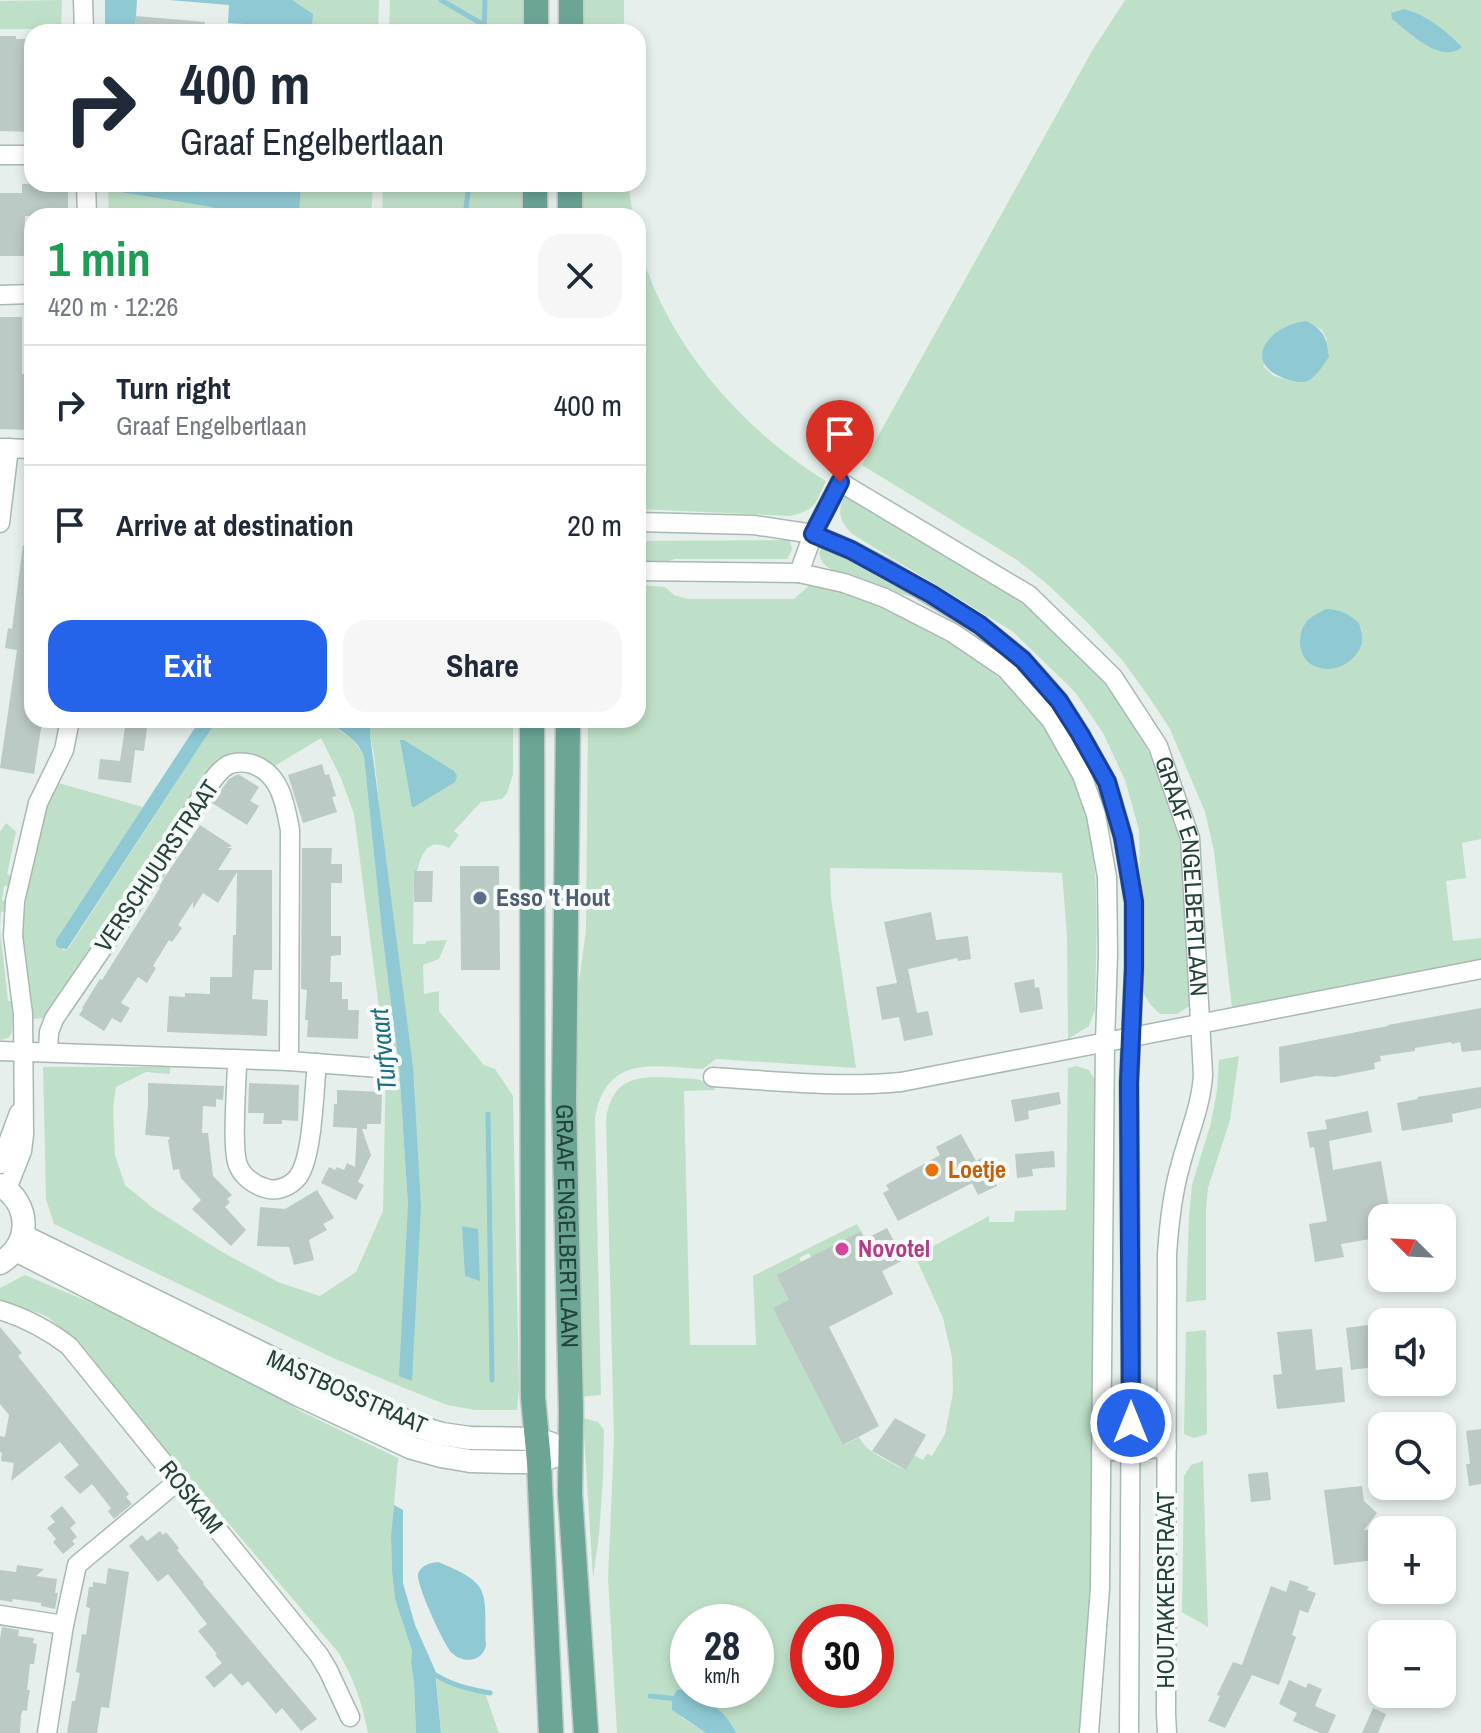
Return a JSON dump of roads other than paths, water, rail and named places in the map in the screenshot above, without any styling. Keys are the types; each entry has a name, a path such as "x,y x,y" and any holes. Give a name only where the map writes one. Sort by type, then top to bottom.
{"main road":[{"path":"536,0 536,24"},
{"path":"571,0 571,24"},
{"name":"GRAAF ENGELBERTLAAN","path":"532,728 533,1397 551,1733"},
{"name":"GRAAF ENGELBERTLAAN","path":"568,728 564,1101 570,1494 586,1733"}],"street":[{"path":"83,0 84,24"},
{"path":"0,155 24,155"},
{"path":"0,295 24,294"},
{"path":"0,523 5,448"},
{"name":"GRAAF ENGELBERTLAAN","path":"799,573 813,534 840,482 1029,595 1113,677 1158,746 1190,838 1203,1075 1202,1094 1180,1168 1169,1233 1167,1447"},
{"name":"GRAAF ENGELBERTLAAN","path":"646,522 754,525 813,534 887,569 980,625 1023,660 1059,701 1107,782 1123,837 1134,902 1129,1083 1129,1733"},
{"path":"646,571 799,573 844,583 885,598 953,633 1006,669 1051,720 1082,775 1096,815 1107,877 1108,954 1100,1588 1089,1733"},
{"path":"13,1249 24,1223 22,1211 13,1195 3,1187 22,1151 24,1135 23,1014 13,936 15,901 38,803 64,750 68,728"},
{"name":"VERSCHUURSTRAAT","path":"48,1052 49,1032 54,1019 176,840 216,775 227,766 239,762 263,769 275,780 284,800 290,830 289,1061"},
{"path":"713,1077 808,1083 890,1083 1481,969"},
{"path":"0,1051 289,1061 379,1068"},
{"path":"237,1061 235,1144 238,1166 253,1184 270,1190 287,1187 298,1177 305,1160 311,1132 317,1063"},
{"path":"0,1164 23,1099"},
{"name":"MASTBOSSTRAAT","path":"13,1249 419,1427 538,1451 571,1449"},
{"name":"ROSKAM","path":"0,1310 28,1319 69,1346 319,1655 350,1717"},
{"path":"1101,1451 1167,1447"},
{"name":"HOUTAKKERSTRAAT","path":"1167,1447 1167,1733"},
{"path":"47,1733 77,1565 178,1481"},
{"path":"0,1615 64,1625"}],"water":[{"path":"105,0 137,0 136,24 105,24"},
{"path":"169,0 292,0 313,14 312,24 228,23 229,5"},
{"path":"1404,9 1435,24 1462,47 1445,52 1426,45 1392,19 1391,13"},
{"path":"120,192 300,192 300,208 211,207"},
{"path":"1307,321 1324,335 1329,357 1308,381 1294,381 1273,373 1262,355 1265,346 1281,329"},
{"path":"1326,609 1340,611 1359,623 1362,637 1356,655 1345,664 1331,669 1317,667 1306,660 1300,642 1302,629 1307,622"},
{"path":"195,728 212,728 67,949 59,948 56,940"},
{"path":"337,728 370,728 413,1067 421,1206 412,1381 399,1376 408,1206 399,1066 364,757 353,740"},
{"path":"400,740 454,771 457,776 455,782 412,807"},
{"path":"462,1226 478,1229 480,1281 465,1276"},
{"path":"394,1505 403,1510 403,1583 415,1625 435,1670 441,1733 416,1733 412,1651 395,1599 392,1572"},
{"path":"438,1562 468,1577 482,1592 486,1645 481,1655 472,1660 456,1657 452,1653 426,1601 418,1574 429,1564"},
{"path":"717,1708 736,1733 706,1733 672,1710"}],"waterway":[{"path":"441,0 482,24"},
{"path":"484,24 485,0"},
{"path":"466,208 468,192"},
{"path":"488,1114 492,1380"},
{"name":"Turfvaart","path":"431,1672 459,1686 490,1693"},
{"name":"Turfvaart","path":"650,1696 670,1698"}],"place":[{"name":"Esso 't Hout","path":"480,898"},
{"name":"Loetje","path":"932,1170"},
{"name":"Novotel","path":"842,1249"}]}
